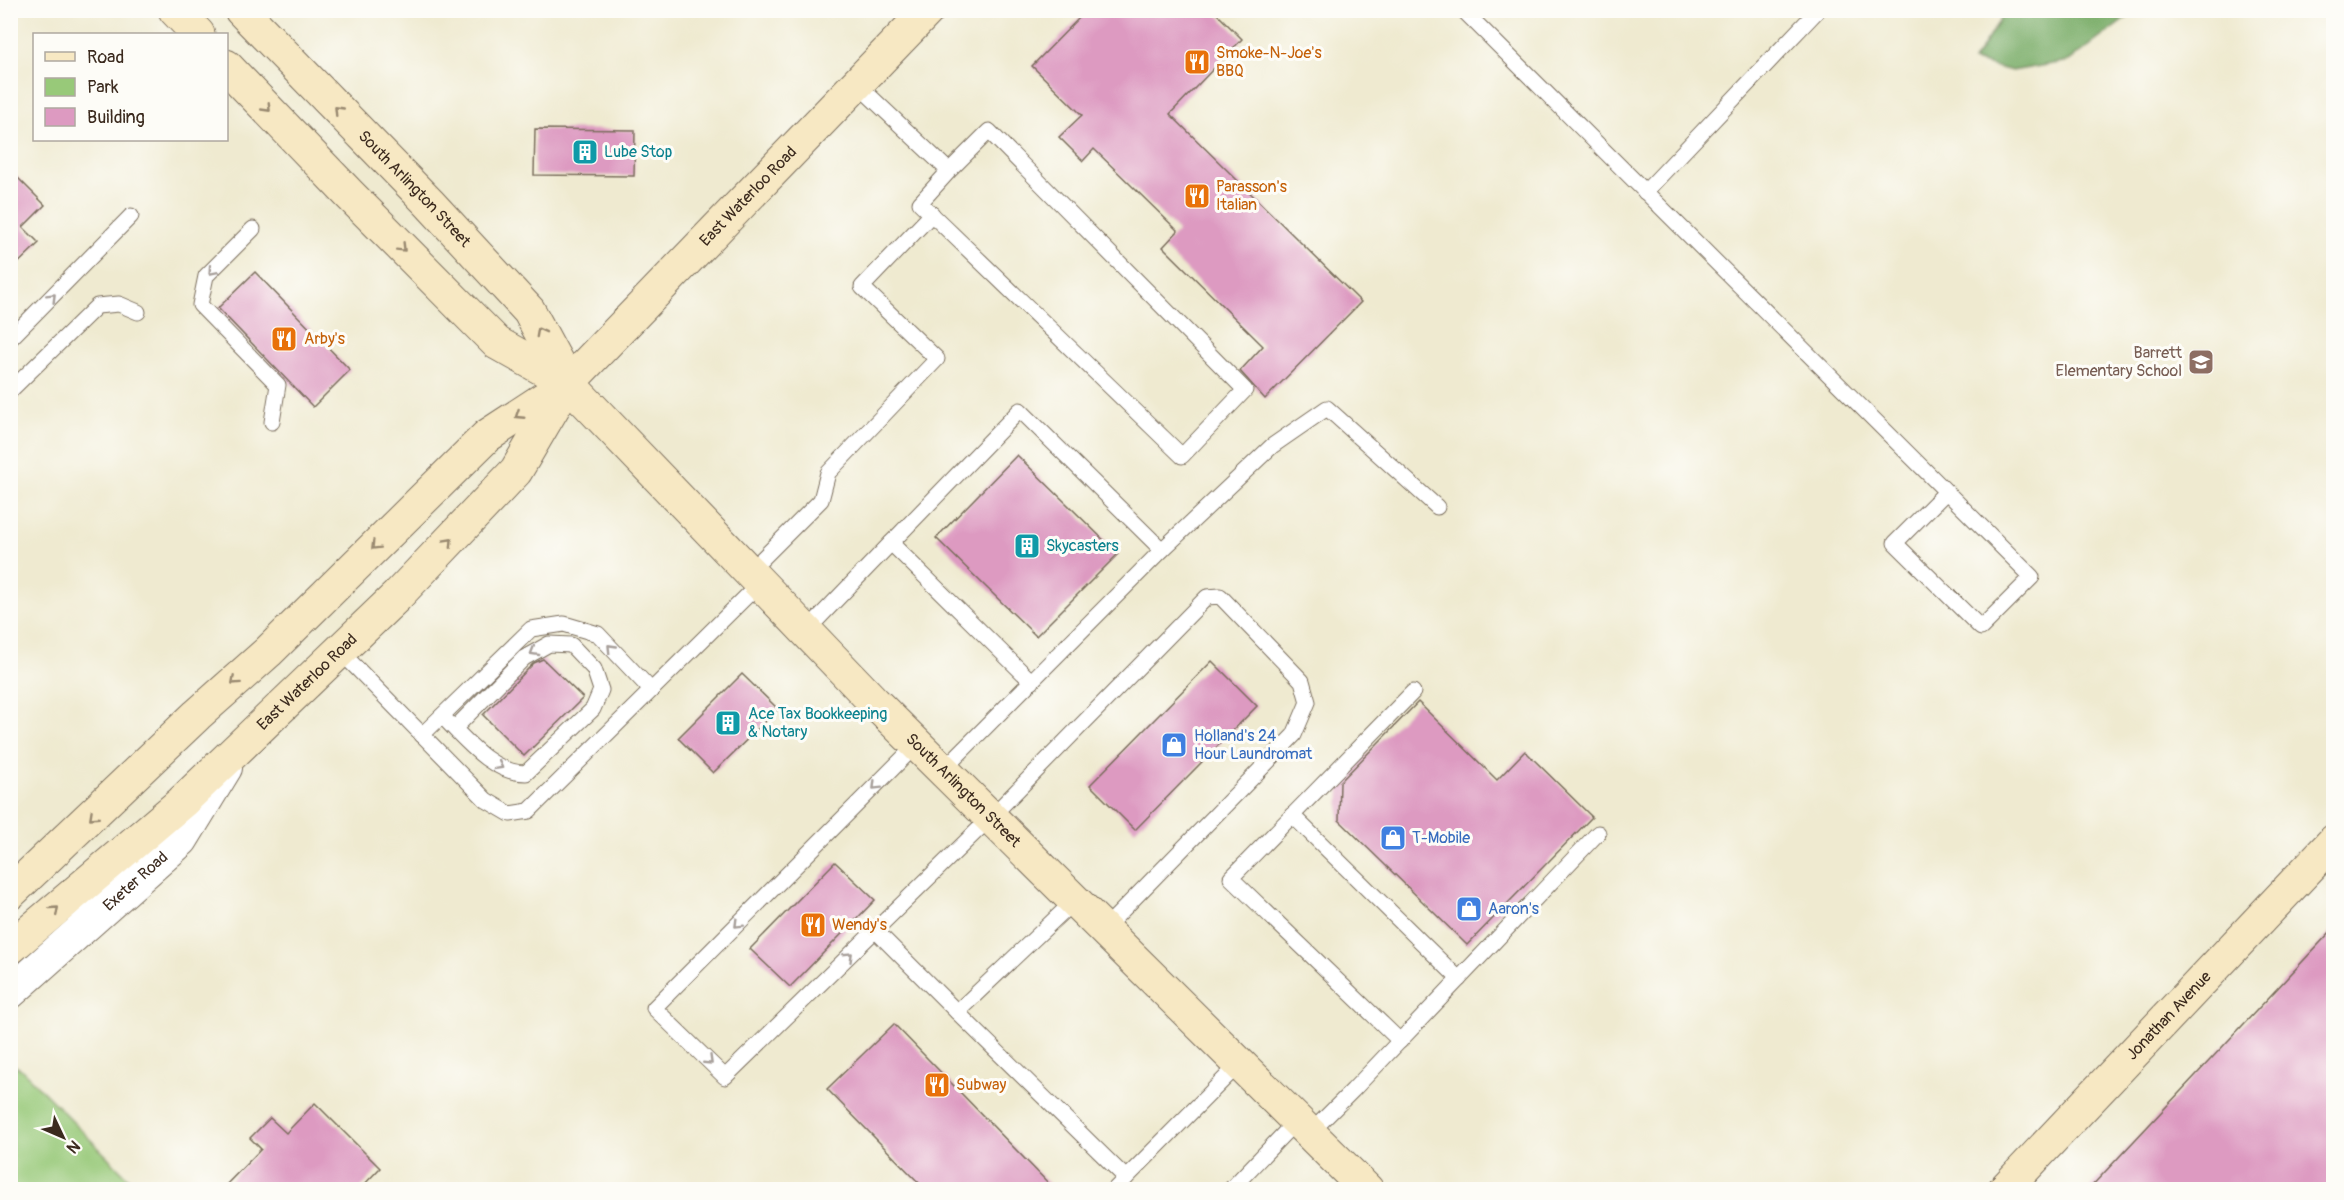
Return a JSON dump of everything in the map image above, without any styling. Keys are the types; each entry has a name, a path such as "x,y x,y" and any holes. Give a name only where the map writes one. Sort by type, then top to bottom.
{"main road":[{"path":"174,10 197,33"},
{"name":"South Arlington Street","path":"241,10 429,203 529,311 568,383 916,744 1367,1190"},
{"name":"East Waterloo Road","path":"10,893 197,715 268,652 487,436 568,383 928,10"},
{"name":"South Arlington Street","path":"228,68 497,343 568,383"},
{"name":"East Waterloo Road","path":"10,948 177,807 341,652 516,471 568,383"},
{"name":"Jonathan Avenue","path":"2004,1190 2334,841"}],"street":[{"name":"Exeter Road","path":"10,993 182,840 238,750"}],"lane":[{"path":"1463,10 2032,577 1982,628 1895,543 1946,492"},
{"path":"1645,192 1818,10"},
{"path":"857,84 949,171"},
{"path":"989,131 1245,390 1182,456 920,203 949,171 989,131"},
{"path":"341,652 486,800 510,814 529,811 651,690 755,577 821,500 828,473 936,359 862,287 932,214"},
{"path":"10,339 131,216"},
{"path":"253,229 206,276 200,305 278,385 272,422"},
{"path":"10,391 97,306 119,304 138,312"},
{"path":"943,770 1162,550 1272,446 1327,408 1437,507"},
{"path":"807,630 1020,410 1162,550"},
{"path":"891,543 1032,682"},
{"path":"916,744 654,1008 725,1077 991,817 1207,597 1220,596 1302,681 1308,702 1294,735 1104,929"},
{"path":"423,735 531,629 564,624 598,634 651,690"},
{"path":"442,716 454,728 487,759 511,773 526,773 593,709 601,690 594,669 571,645 549,644 524,658 454,728"},
{"path":"1400,1041 1231,878 1413,692"},
{"path":"1292,815 1459,979"},
{"path":"1240,1186 1303,1126 1400,1041 1598,833"},
{"path":"957,1012 1075,900"},
{"path":"876,930 1126,1178"},
{"path":"1114,1190 1240,1064"}],"green space":[{"path":"2006,11 2136,11 2069,61 2012,71 1973,61"},
{"path":"11,1064 21,1069 139,1189 11,1189"}],"building":[{"name":"Parasson's Italian","path":"1087,10 1213,10 1242,39 1170,114 1361,302 1265,399 1240,371 1263,346 1163,247 1178,231 1094,149 1083,161 1059,137 1082,115 1032,66"},
{"name":"Lube Stop","path":"535,129 635,130 634,176 534,175"},
{"path":"10,170 45,205 23,227 39,243 10,271"},
{"name":"Arby's","path":"255,272 350,370 313,407 218,308"},
{"name":"Skycasters","path":"1017,455 1118,554 1036,636 936,538"},
{"path":"543,659 583,698 524,756 483,715 534,663"},
{"name":"Holland's 24 Hour Laundromat","path":"1212,661 1257,706 1135,830 1090,785"},
{"name":"Ace Tax Bookkeeping & Notary","path":"742,674 778,709 713,773 678,738"},
{"path":"1418,702 1497,780 1525,751 1592,817 1467,945 1339,820 1340,782"},
{"name":"Wendy's","path":"835,862 875,900 790,987 750,949"},
{"path":"2334,928 2334,1190 2088,1190"},
{"path":"894,1024 1055,1190 926,1190 827,1089"},
{"path":"315,1103 380,1168 359,1190 221,1190 261,1149 250,1138 270,1118 286,1133"}],"place":[{"name":"Smoke-N-Joe's BBQ","path":"1197,62"},
{"name":"Lube Stop","path":"585,152"},
{"name":"Parasson's Italian","path":"1197,196"},
{"name":"Arby's","path":"284,339"},
{"name":"Barrett Elementary School","path":"2201,362"},
{"name":"Skycasters","path":"1027,546"},
{"name":"Ace Tax Bookkeeping & Notary","path":"728,723"},
{"name":"Holland's 24 Hour Laundromat","path":"1174,745"},
{"name":"T-Mobile","path":"1393,838"},
{"name":"Aaron's","path":"1469,909"},
{"name":"Wendy's","path":"813,925"},
{"name":"Subway","path":"937,1085"}]}
